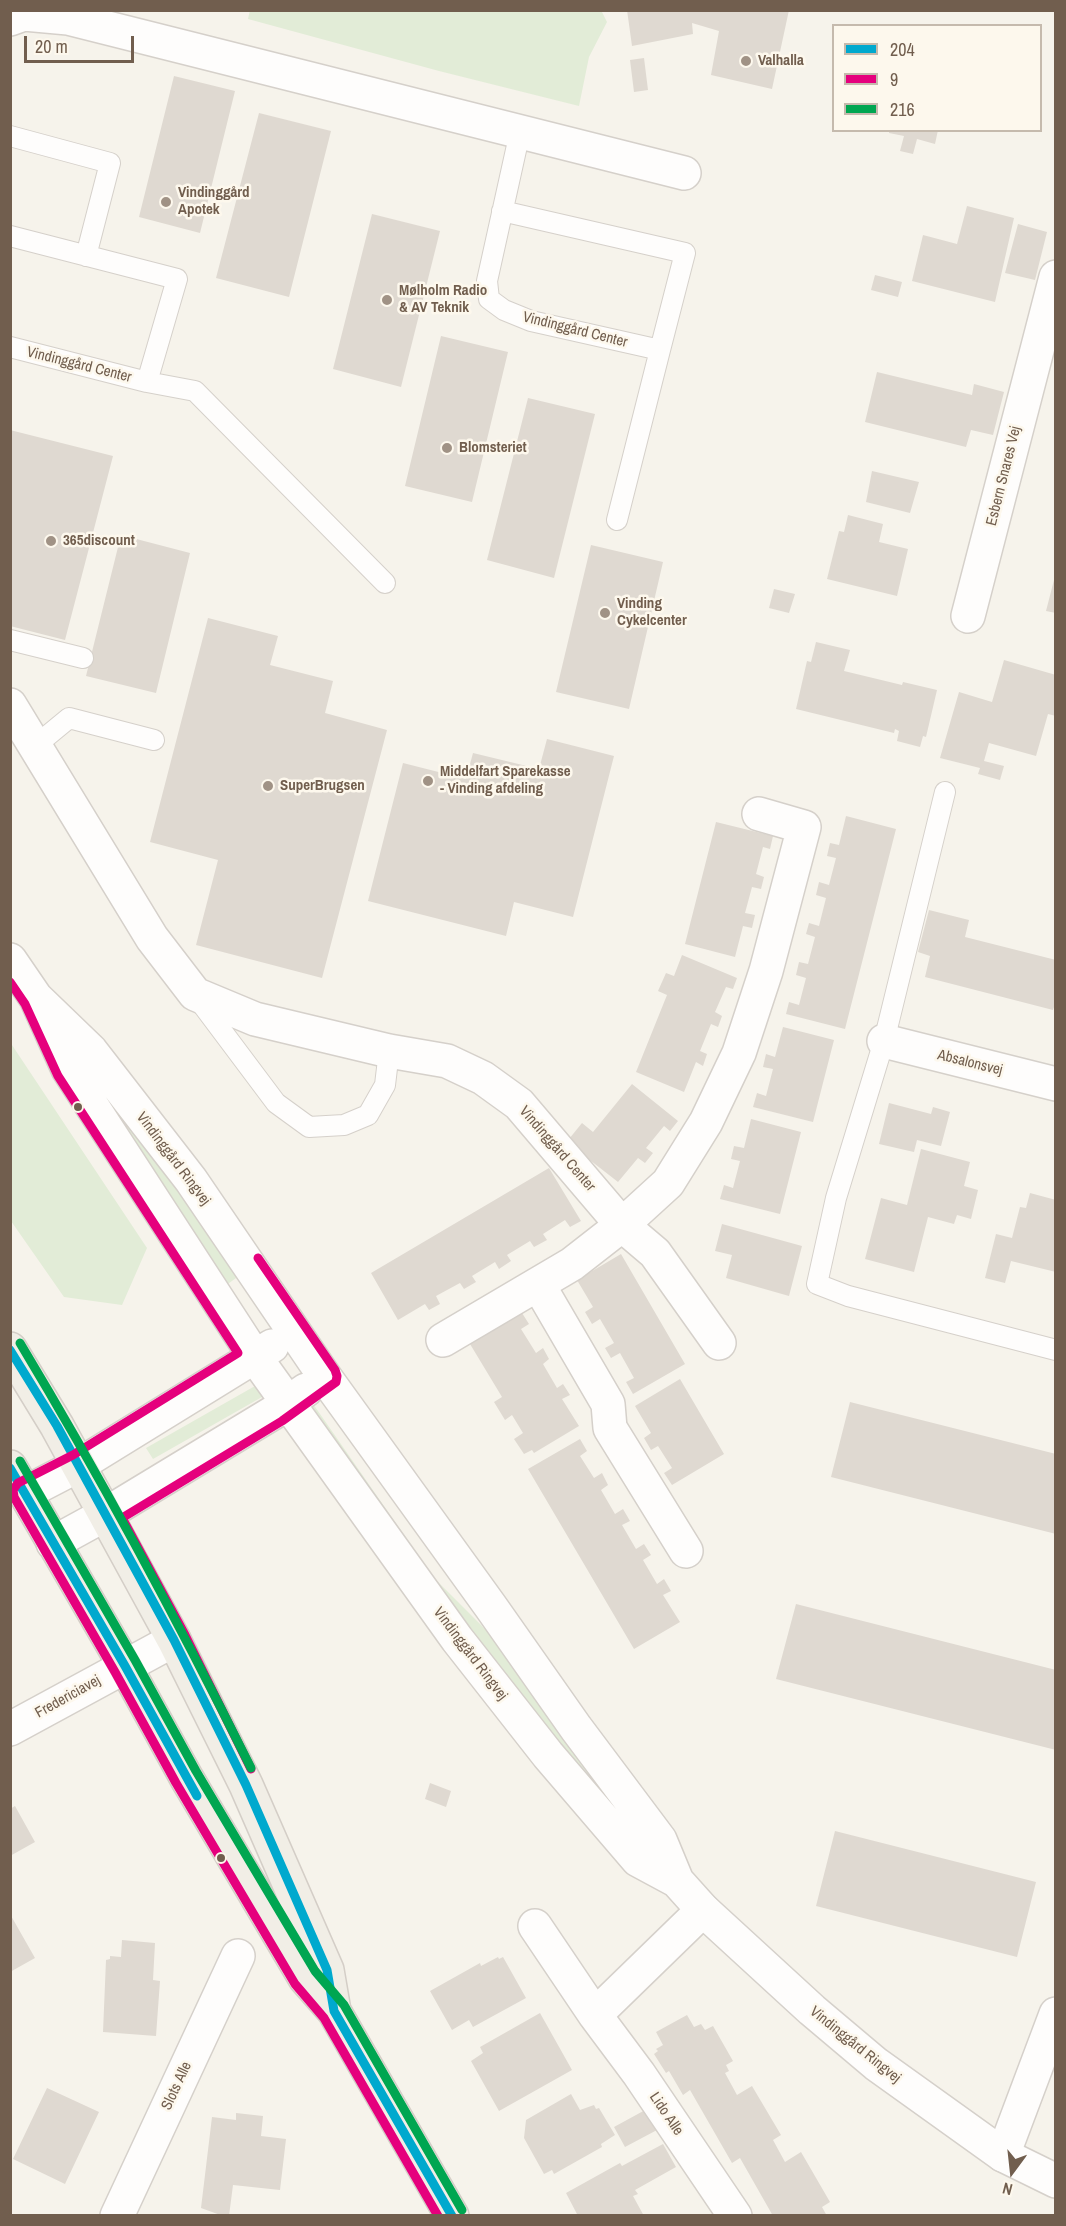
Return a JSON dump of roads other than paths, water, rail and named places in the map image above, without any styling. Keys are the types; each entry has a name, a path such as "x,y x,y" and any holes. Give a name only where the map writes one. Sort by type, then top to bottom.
{"main road":[{"path":"10,1349 106,1514 174,1640 246,1785 327,1970 334,2011"},
{"path":"18,1480 125,1665 186,1777 305,1978 334,2011 452,2216"}],"street":[{"path":"10,20 24,15 68,18 684,173"},
{"name":"Esbern Snares Vej","path":"968,616 1048,337 1056,277"},
{"name":"Vindinggård Center","path":"10,705 152,938 195,994 255,1019 389,1051 447,1061 483,1078 519,1104 622,1225 655,1253 719,1343"},
{"path":"443,1340 572,1264 622,1225 668,1183 706,1122 739,1053 766,971 804,827 759,814"},
{"name":"Vindinggård Ringvej","path":"10,960 36,998 68,1069 255,1357 457,1639 548,1755 639,1860 677,1881"},
{"name":"Vindinggård Ringvej","path":"36,998 92,1051 190,1180 325,1377 576,1728 660,1840 677,1881 702,1910 812,2010 876,2064 1003,2155 1056,2181"},
{"name":"Absalonsvej","path":"884,1041 1056,1084"},
{"path":"538,1284 608,1404 610,1428 686,1551"},
{"path":"18,1480 79,1465 294,1332"},
{"path":"53,1543 106,1514 288,1404 325,1377"},
{"name":"Fredericiavej","path":"10,1729 174,1640"},
{"path":"595,2014 702,1910"},
{"name":"Lido Alle","path":"535,1926 735,2216"},
{"name":"Slots Alle","path":"117,2216 238,1956"},
{"path":"1003,2155 1056,2014"}],"lane":[{"name":"Vindinggård Center","path":"520,132 487,281 489,299 504,310 531,321 660,350"},
{"path":"10,136 110,163 86,256"},
{"path":"502,211 685,253 617,520"},
{"name":"Vindinggård Center","path":"10,236 177,279 147,382"},
{"name":"Vindinggård Center","path":"10,347 147,382 195,391 386,583"},
{"path":"10,640 83,658"},
{"path":"35,746 69,718 154,740"},
{"path":"945,792 884,1041 836,1198 817,1284 848,1296 1056,1350"},
{"path":"195,994 276,1103 309,1126 344,1125 368,1115 385,1085 389,1051"}],"place":[{"name":"Valhalla","path":"746,61"},
{"name":"Vindinggård Apotek","path":"166,202"},
{"name":"Mølholm Radio & AV Teknik","path":"387,300"},
{"name":"Blomsteriet","path":"447,448"},
{"name":"365discount","path":"51,541"},
{"name":"Vinding Cykelcenter","path":"605,613"},
{"name":"Middelfart Sparekasse - Vinding afdeling","path":"428,781"},
{"name":"SuperBrugsen","path":"268,786"}]}
